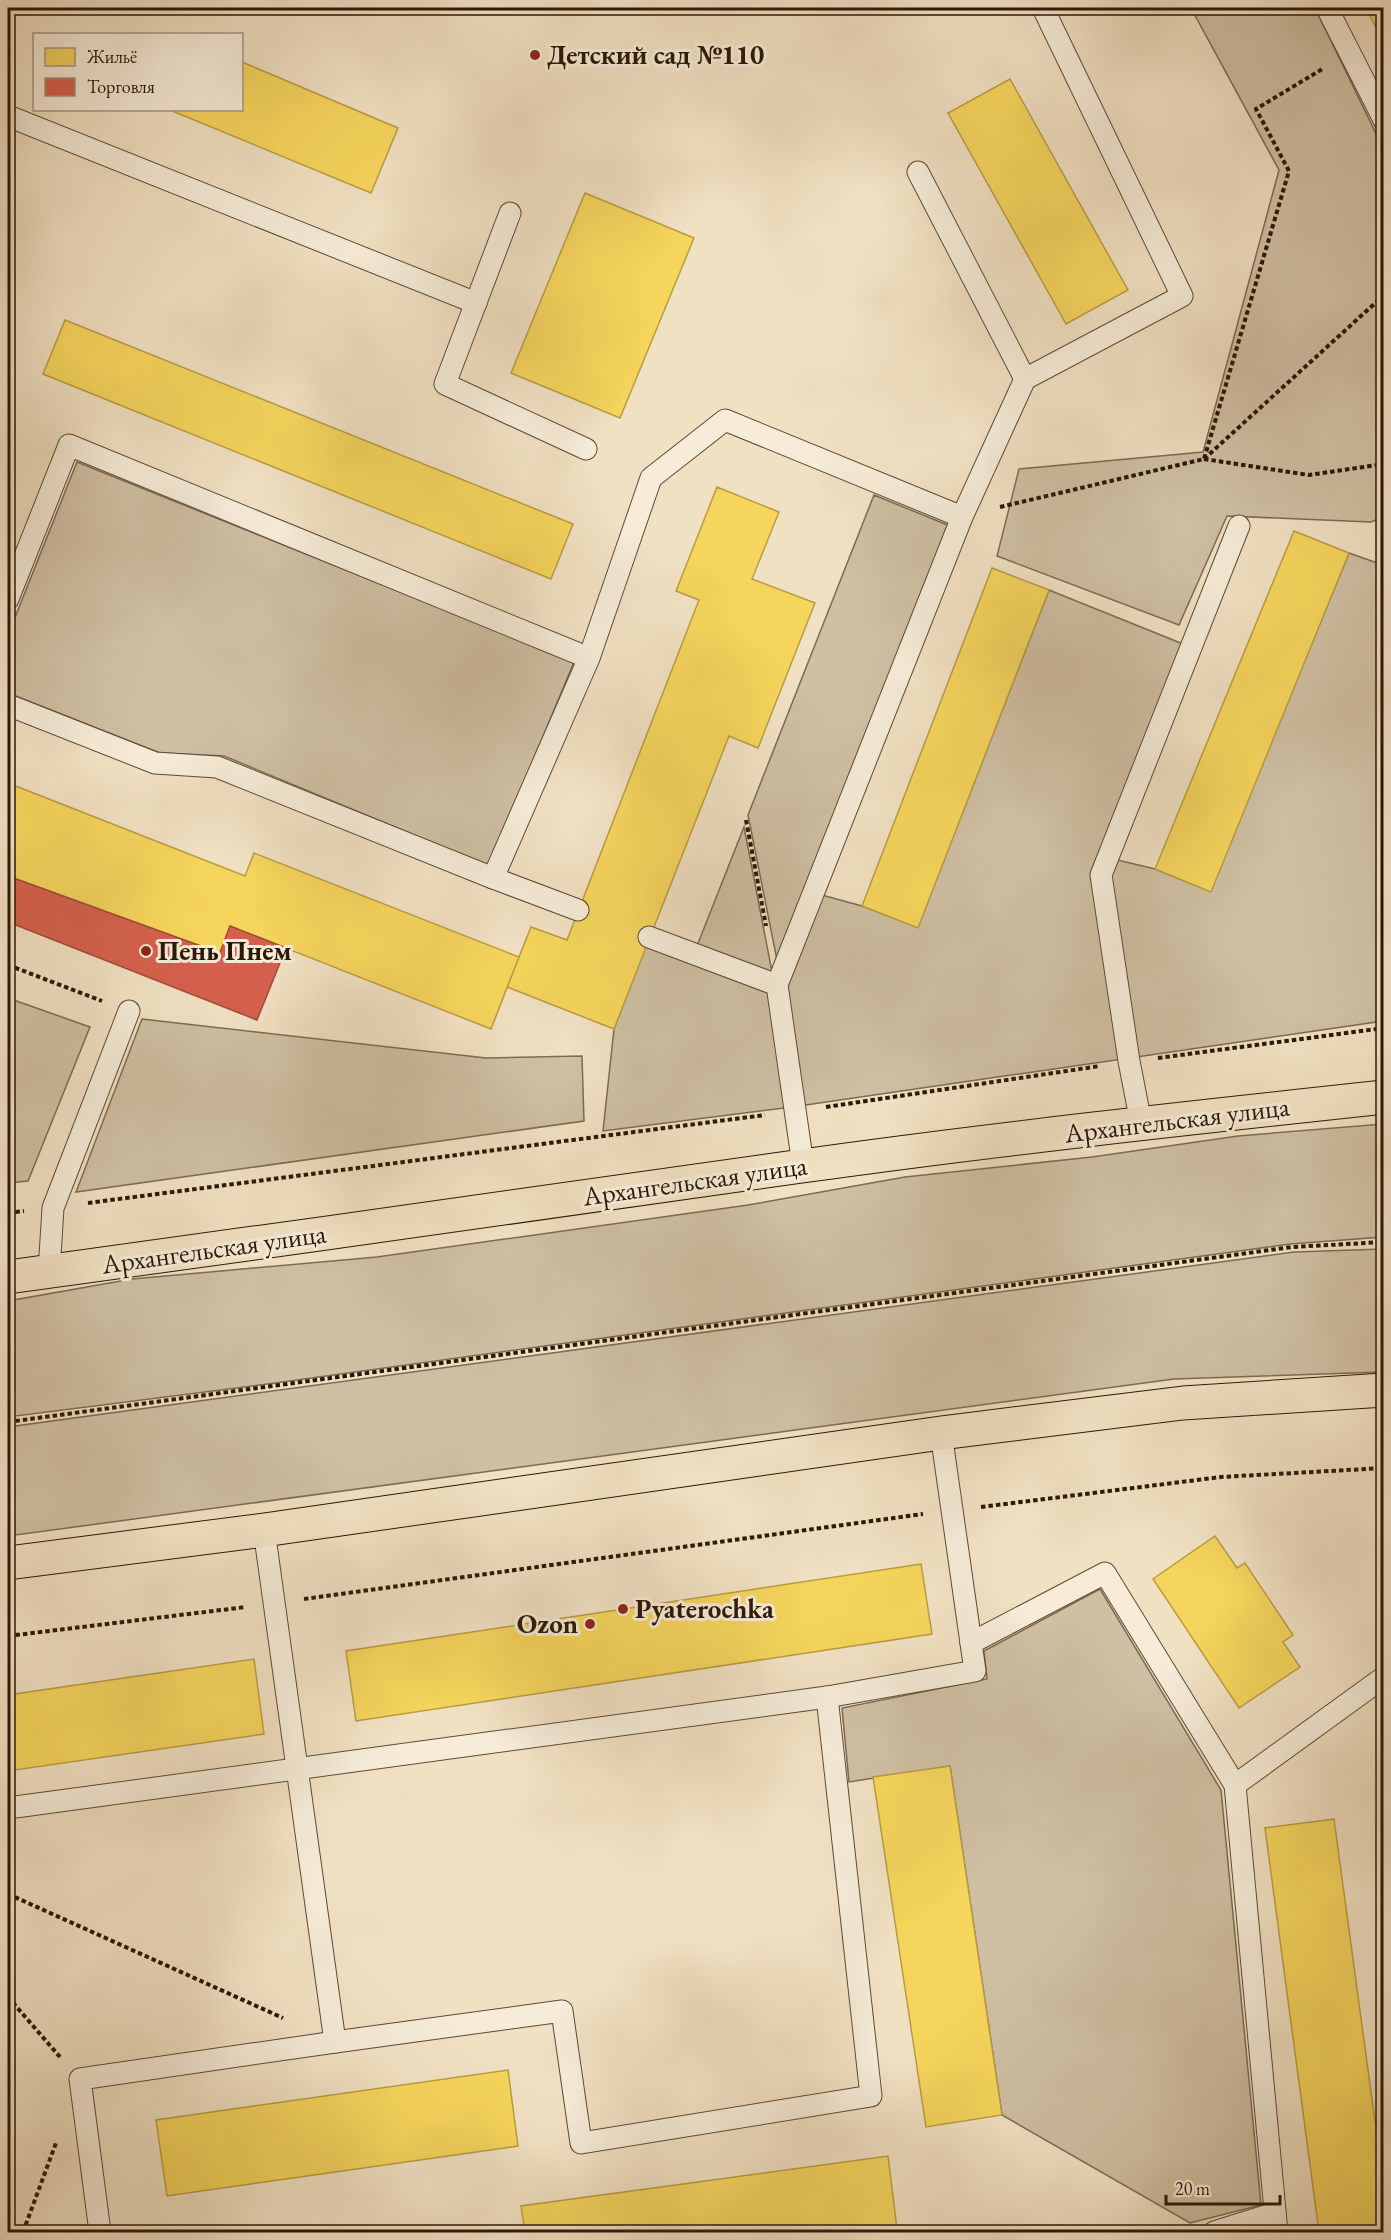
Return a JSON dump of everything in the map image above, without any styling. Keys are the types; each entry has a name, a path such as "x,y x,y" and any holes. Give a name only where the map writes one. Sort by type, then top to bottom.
{"main road":[{"name":"Архангельская улица","path":"8,1277 188,1254 803,1166 1141,1123 1383,1097"},
{"path":"8,1563 264,1530 941,1433 1183,1403 1383,1390"}],"lane":[{"path":"803,1166 777,985 962,516 1025,379 1182,296 1043,8"},
{"path":"1327,8 1383,120"},
{"path":"8,116 476,303"},
{"path":"918,172 1025,379"},
{"path":"510,213 445,384 586,449"},
{"path":"493,878 589,658 651,478 725,420 962,516"},
{"path":"8,599 69,445 589,658"},
{"path":"1141,1123 1129,1061 1101,875 1239,526"},
{"path":"8,705 155,763 217,767 578,910"},
{"path":"650,938 777,985"},
{"path":"49,1272 53,1208 129,1011"},
{"path":"8,1808 827,1697 975,1671 941,1433"},
{"path":"264,1530 335,2042"},
{"path":"971,1643 1105,1573 1235,1785 1276,2223 1214,2232"},
{"path":"1235,1785 1383,1677"},
{"path":"100,2232 80,2079 562,2011 581,2143 871,2096 827,1697"}],"path":[{"path":"1383,295 1204,459 1309,475 1383,464"},
{"path":"746,820 766,926"},
{"path":"8,965 129,1011"},
{"path":"8,1213 796,1111 1129,1061 1383,1028"},
{"path":"8,1422 1292,1247 1383,1242"},
{"path":"8,1636 275,1603 952,1510 1221,1477 1383,1468"},
{"path":"8,1894 335,2042"},
{"path":"8,1997 80,2079"},
{"path":"23,2232 60,2134"}],"shaded area":[{"path":"1191,8 1315,8 1383,148 1383,517 1371,522 1227,516 1179,625 997,556 1019,469 1203,452 1279,170"},
{"path":"77,462 574,662 489,866 224,756 160,753 8,693 8,635"},
{"path":"874,495 950,526 807,891 862,906 918,927 1049,590 1183,644 1101,856 1155,869 1210,891 1349,553 1383,565 1383,1021 792,1107 603,1131 614,1029 649,937 697,946 744,827 773,977 778,965 748,815"},
{"path":"8,998 90,1027 28,1181 8,1183"},
{"path":"142,1019 486,1058 582,1056 584,1121 76,1192"},
{"path":"1383,1124 1383,1237 1290,1244 275,1383 8,1417 8,1301 132,1279 377,1257 748,1205 905,1177 1092,1157 1238,1136"},
{"path":"1383,1249 1383,1372 1174,1379 8,1536 8,1427 1294,1252"},
{"path":"1100,1589 1221,1790 1261,2205 1190,2223 1002,2115 950,1766 849,1782 842,1708 987,1679 984,1651"}],"building: Жильё":[{"path":"1366,8 1384,8 1384,43"},
{"path":"243,62 398,128 371,193 172,111 243,111"},
{"path":"1010,79 1128,290 1066,324 948,113"},
{"path":"585,193 694,238 620,418 511,373"},
{"path":"65,320 573,524 551,579 43,374"},
{"path":"717,487 779,512 752,579 815,603 758,748 729,736 614,1029 507,987 531,927 567,940 699,600 676,591"},
{"path":"1294,531 1349,553 1211,892 1155,869"},
{"path":"992,568 1049,590 918,928 862,906"},
{"path":"8,783 245,876 254,853 519,957 491,1029 230,926 220,953 8,876"},
{"path":"1215,1536 1237,1568 1245,1563 1293,1635 1283,1642 1300,1667 1239,1708 1153,1579"},
{"path":"921,1564 932,1634 356,1721 346,1651"},
{"path":"254,1659 264,1734 8,1771 8,1695"},
{"path":"950,1766 1002,2115 926,2127 873,1777"},
{"path":"1334,1819 1384,2188 1384,2232 1319,2232 1265,1828"},
{"path":"508,2070 518,2146 167,2196 156,2120"},
{"path":"888,2156 897,2229 873,2232 525,2232 521,2206"},
{"path":"79,2227 79,2232 40,2232 40,2231"}],"building: Торговля":[{"name":"Пень Пнем","path":"8,876 220,953 230,926 286,948 257,1020 8,922"}],"place":[{"name":"Детский сад №110","path":"535,55"},
{"name":"Пень Пнем","path":"146,951"},
{"name":"Pyaterochka","path":"623,1609"},
{"name":"Ozon","path":"590,1624"}]}
